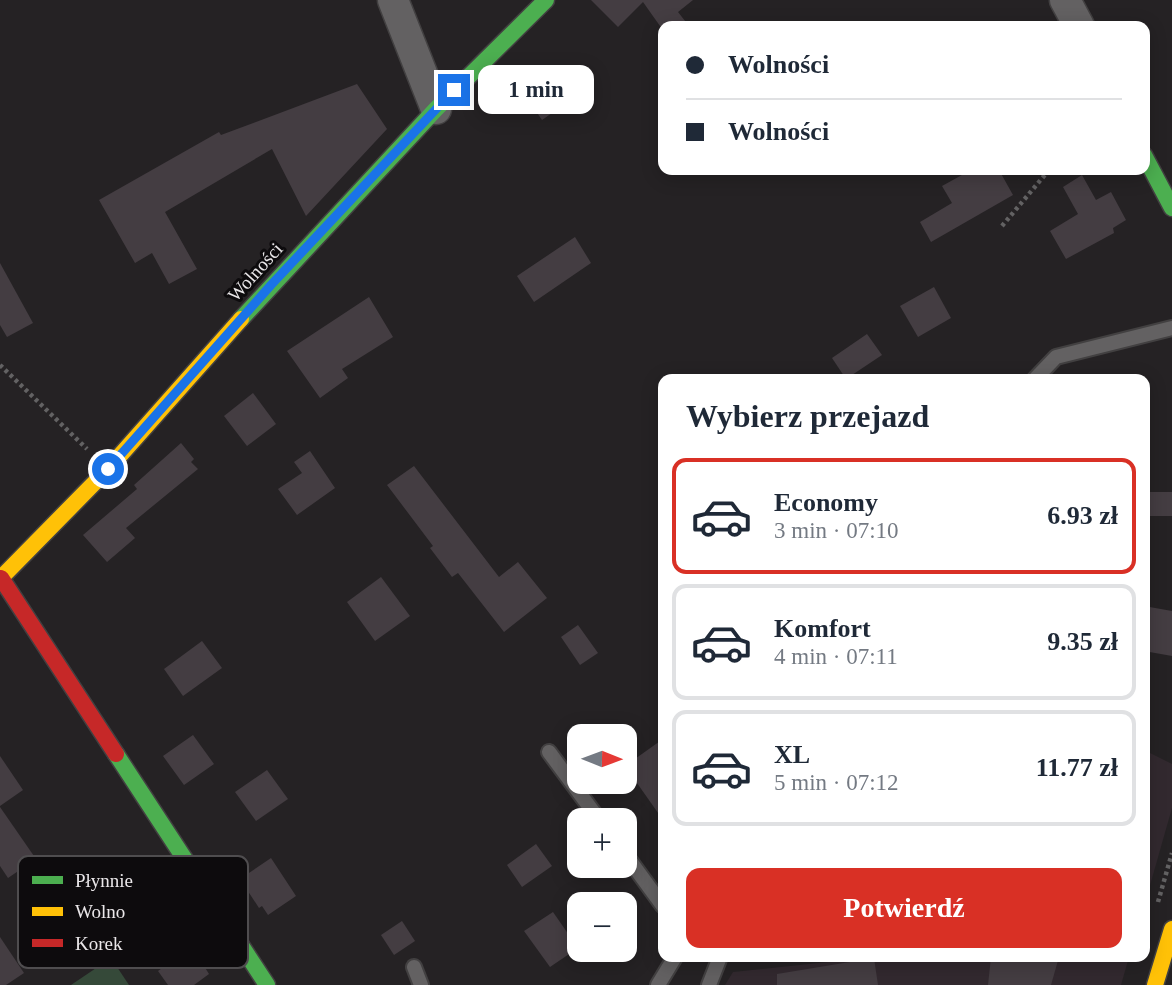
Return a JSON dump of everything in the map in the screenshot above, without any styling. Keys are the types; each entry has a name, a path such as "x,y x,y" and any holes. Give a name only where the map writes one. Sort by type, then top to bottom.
{"street":[{"path":"393,0 436,108"},
{"name":"Wolności","path":"182,856 1,579 108,469 271,285 436,108 545,0"},
{"path":"1065,0 1076,21"},
{"path":"1150,166 1172,208"},
{"path":"1156,985 1172,929"},
{"name":"Wolności","path":"248,956 267,985"}],"lane":[{"path":"1040,374 1056,357 1172,328"},
{"path":"549,752 590,808"},
{"path":"637,870 658,899"},
{"path":"658,985 672,962"},
{"path":"709,985 718,962"},
{"path":"414,967 421,985"}],"path":[{"path":"1002,226 1045,175"},
{"path":"0,365 108,469"}],"shaded area":[{"path":"1150,753 1172,764 1172,808 1150,885"},
{"path":"828,962 1128,962 1121,985 725,985 733,972"}],"green space":[{"path":"96,968 118,968 129,985 71,985"}],"building":[{"path":"591,0 693,0 678,12 685,21 658,21 658,23 643,2 618,27"},
{"path":"551,68 572,99 542,120 521,89"},
{"path":"357,84 387,129 306,216 272,149 165,212 197,269 169,284 152,253 135,263 99,200 219,132 221,135"},
{"path":"962,175 1002,175 1013,195 931,242 920,222 952,203 942,186"},
{"path":"1082,175 1096,200 1111,192 1126,220 1113,228 1114,233 1066,259 1050,231 1078,214 1063,187"},
{"path":"575,237 591,263 534,302 517,276"},
{"path":"0,263 33,323 7,337 0,325"},
{"path":"934,287 951,318 918,337 900,306"},
{"path":"369,297 393,337 342,369 348,378 320,398 287,351"},
{"path":"867,334 882,355 854,374 843,374 832,358"},
{"path":"253,393 276,424 247,446 224,416"},
{"path":"181,443 194,459 191,462 198,469 126,528 135,538 107,562 83,535 137,489 134,485"},
{"path":"310,451 335,488 297,515 278,489 302,473 294,462"},
{"path":"414,466 499,577 518,562 547,598 504,632 458,573 452,577 430,548 433,546 387,485"},
{"path":"1150,492 1172,492 1172,516 1150,516"},
{"path":"381,577 410,616 375,641 347,602"},
{"path":"1150,607 1172,611 1172,656 1150,652"},
{"path":"578,625 598,653 580,665 561,637"},
{"path":"202,641 222,668 183,696 164,669"},
{"path":"193,735 214,764 184,785 163,756"},
{"path":"658,743 658,813 637,783 637,757"},
{"path":"0,756 23,790 0,806"},
{"path":"267,770 288,799 256,821 235,792"},
{"path":"0,807 34,856 18,856 18,871 8,878 0,866"},
{"path":"536,844 552,866 522,887 507,865"},
{"path":"271,858 296,896 268,915 262,906 259,908 248,891 248,874"},
{"path":"553,912 567,932 567,955 550,967 524,931"},
{"path":"402,921 415,941 394,955 381,935"},
{"path":"0,937 18,968 24,973 6,985 0,985"},
{"path":"850,962 875,962 878,985 777,985 777,974"},
{"path":"990,962 1058,962 1051,985 988,985"},
{"path":"162,968 205,968 209,974 194,985 168,985 158,971"}],"traffic: fast":[{"path":"241,319 436,109 546,0"},
{"path":"1150,166 1172,208"},
{"path":"116,754 183,856"},
{"path":"248,956 267,985"}],"traffic: slow":[{"path":"0,579 108,469 241,319"},
{"path":"1155,985 1172,929"}],"traffic: jam":[{"path":"1,578 116,754"}],"route":[{"path":"108,469 271,285 454,90"}]}
